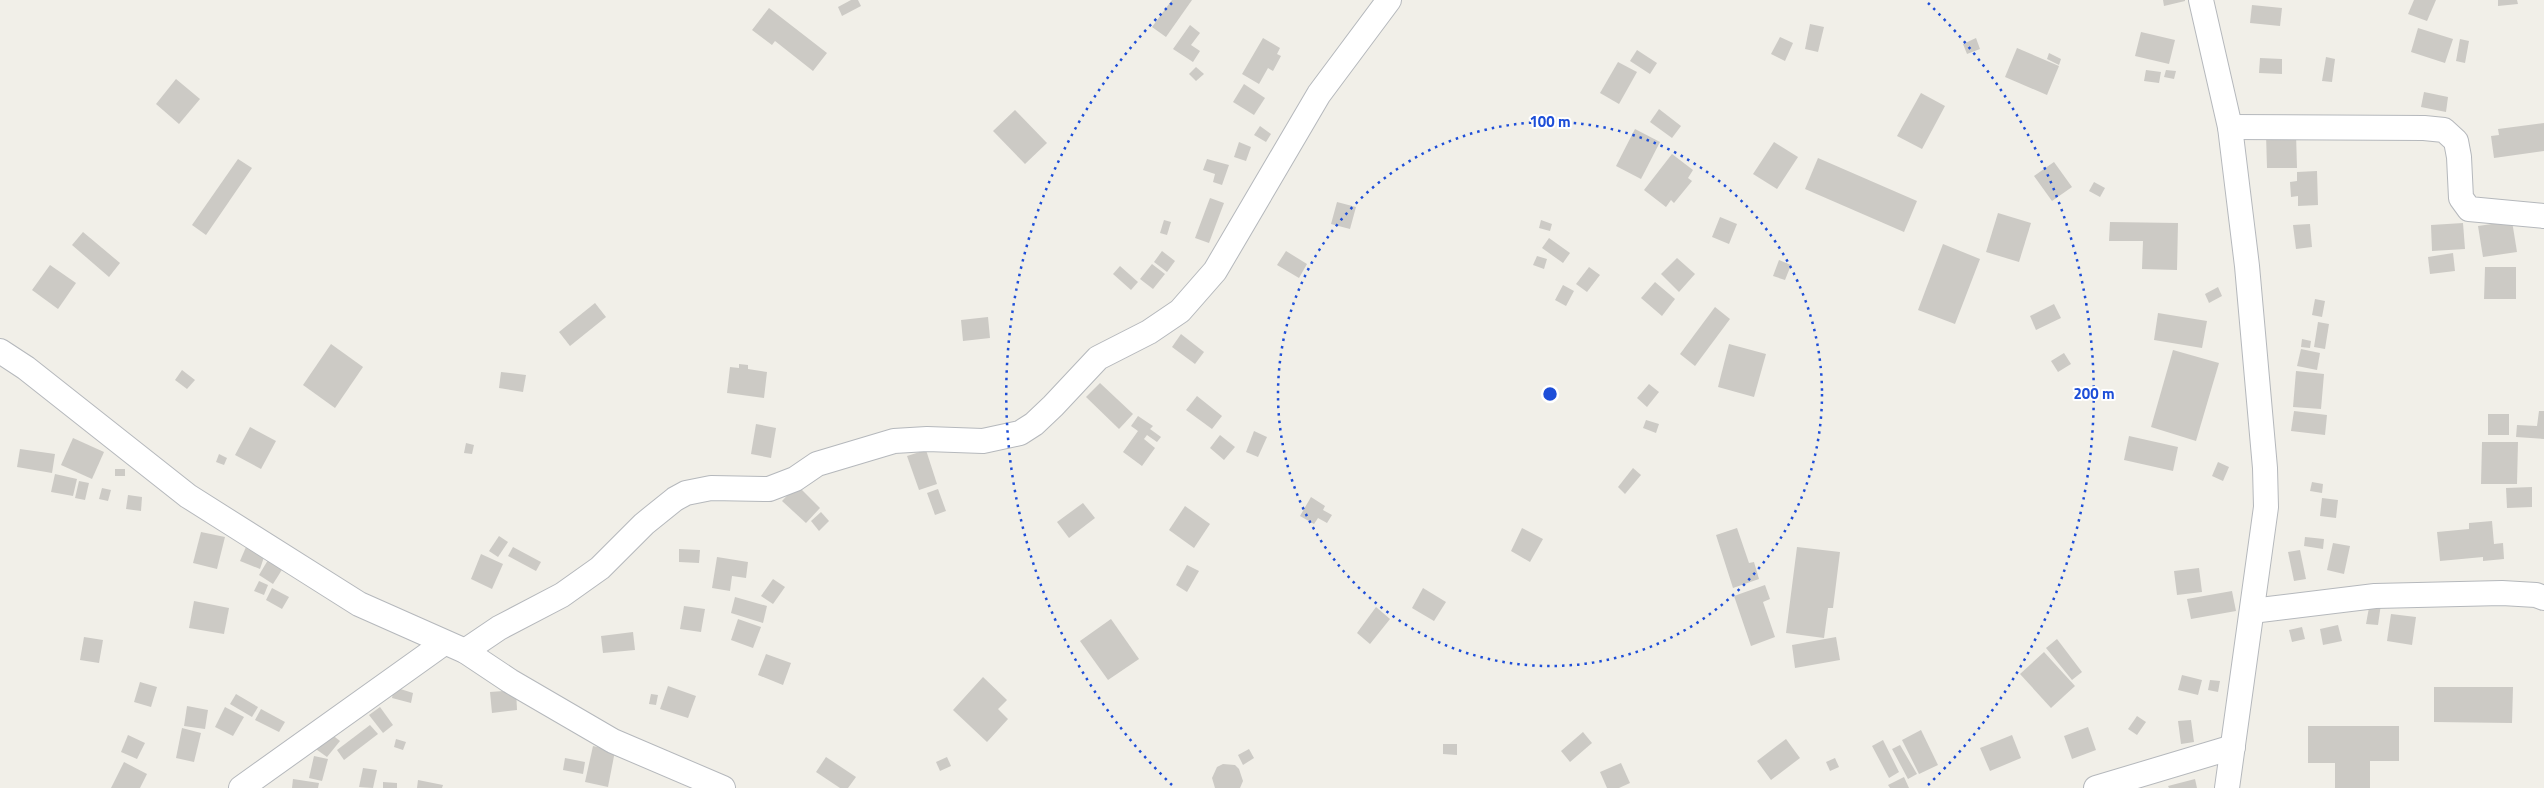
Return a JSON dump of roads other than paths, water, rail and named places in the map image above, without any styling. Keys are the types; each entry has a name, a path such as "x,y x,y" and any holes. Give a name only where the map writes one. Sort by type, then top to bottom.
{"street":[{"path":"241,788 454,647 577,584 600,568 650,519 675,498 686,493 711,488 769,489 795,479 817,464 894,441 927,439 984,441 1020,433 1034,424 1098,358 1149,332 1180,311 1215,271 1320,94 1389,0"},
{"path":"2201,0 2230,127 2248,266 2265,468 2266,507 2227,788"},
{"path":"2230,127 2424,128 2444,130 2456,141 2459,158 2461,198 2469,209 2544,216"},
{"path":"0,351 26,368 188,496 359,604 454,647 613,741 723,788"},
{"path":"2252,611 2385,596 2502,593 2536,595 2544,598"},
{"path":"2096,788 2233,747"}]}
